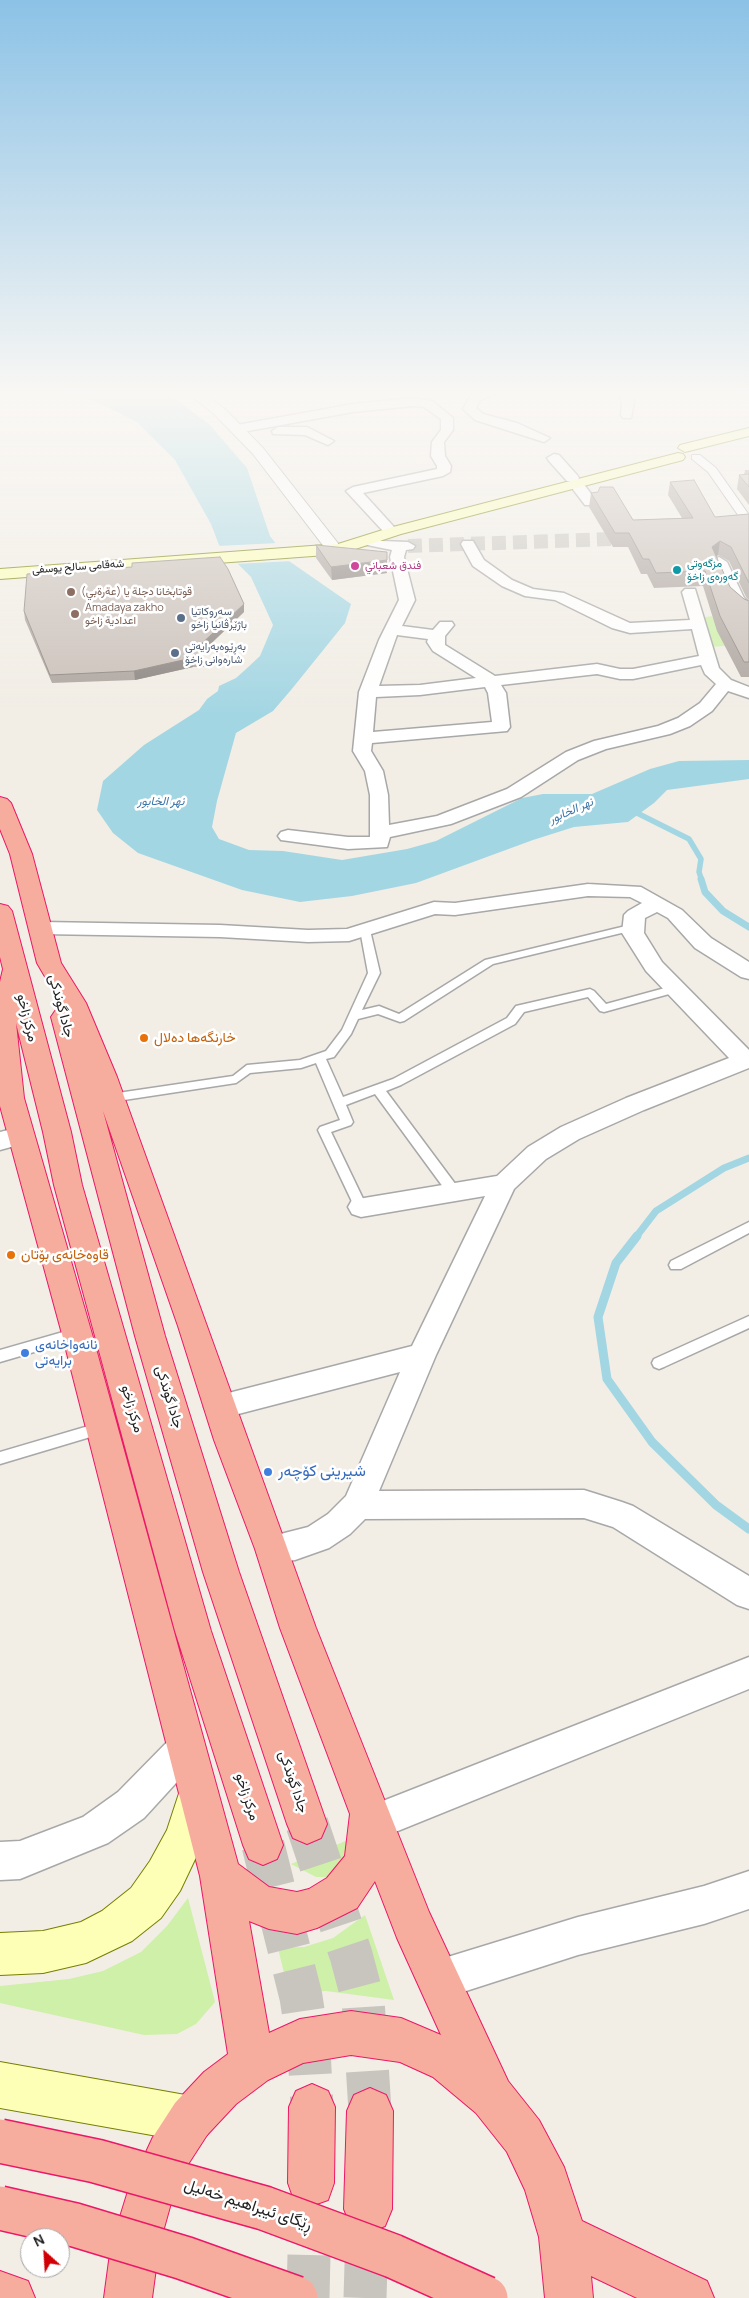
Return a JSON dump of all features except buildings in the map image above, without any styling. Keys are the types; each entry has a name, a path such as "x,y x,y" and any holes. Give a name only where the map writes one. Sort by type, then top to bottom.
{"highway":[{"name":"جادا گوندکی","path":"0,803 21,854 42,928 49,963 150,1336 221,1572 307,1824"},
{"name":"مركز زاخو","path":"1,919 71,1194 152,1480 192,1631 263,1845"},
{"path":"49,963 74,1003 111,1098 302,1637 412,1924 492,2097"},
{"path":"15,968 2,1028 11,1098 10,1138 77,1334 186,1747 199,1788 221,1876 252,2064"},
{"path":"221,1876 249,1900 269,1908 297,1913 317,1907 342,1893 359,1870 367,1851 371,1817"},
{"path":"128,2298 135,2246 151,2190 169,2153 192,2118 220,2088 252,2064 300,2041 350,2033 401,2040 449,2061 492,2097 523,2136 547,2184 563,2237 569,2298"},
{"path":"311,2184 312,2107"},
{"path":"368,2209 370,2110"},
{"name":"ڕێگای ئیبراهیم خەلیل","path":"0,2141 96,2161 264,2208 392,2256 486,2298"},
{"path":"0,2208 75,2225 157,2250 296,2298"},
{"path":"563,2237 690,2298"},
{"path":"0,2295 11,2298"}],"main road":[{"path":"309,550 387,527 496,500"},
{"path":"157,559 340,549 508,500"},
{"name":"شەقامی سالح یوسفی","path":"0,559 18,562 157,559"},
{"name":"شەقامی سالح یوسفی","path":"0,574 157,559"},
{"path":"0,1954 43,1952 86,1942 116,1926 146,1903 165,1876 185,1837 199,1788"},
{"path":"0,2085 192,2118"}],"street":[{"path":"295,500 331,545"},
{"path":"362,500 387,527"},
{"path":"733,500 749,523"},
{"path":"288,836 348,843 380,843 379,795 374,772 362,751 368,692 392,630 408,600 397,557 404,546 367,541"},
{"path":"468,544 478,563 507,583 530,593 558,596 618,625 630,628 652,628 698,624"},
{"path":"719,562 737,600 749,610"},
{"path":"690,592 711,670 725,684 749,693"},
{"path":"363,738 502,727 497,693 490,680 438,648 435,642 441,630 392,630"},
{"path":"368,692 420,690 490,680 597,669 620,674 633,674 708,659"},
{"path":"381,832 411,829 444,820 514,793 572,756 600,745 664,730 684,722 706,707 725,684"},
{"path":"42,928 154,932 220,931 308,936 349,935 434,908 455,910 588,890 634,891 658,902 675,914 703,944 749,972"},
{"path":"272,1549 318,1538 339,1524 358,1505 422,1355 504,1184 537,1153 570,1132 747,1060 654,966 633,933 635,915 658,902"},
{"path":"361,1207 504,1184"},
{"path":"219,1407 422,1355"},
{"path":"358,1505 584,1504 622,1516 749,1594"},
{"path":"371,1817 749,1673"},
{"path":"0,1861 20,1860 95,1830 131,1805 186,1747"},
{"path":"438,1980 578,1936 704,1904 749,1890"}],"lane":[{"path":"354,1016 378,1010 400,1018 489,962 634,926"},
{"path":"111,1098 236,1079 247,1069 301,1064 330,1054 354,1016 374,973 365,930"},
{"path":"339,1103 397,1082 511,1021 520,1010 590,993 604,1008 676,989"},
{"path":"320,1058 347,1122 324,1130 361,1207"},
{"path":"378,1089 454,1192"},
{"path":"676,1265 749,1227"},
{"path":"659,1363 749,1322"},
{"path":"0,1356 77,1334"},
{"path":"0,1458 102,1428"}],"green space":[{"path":"712,616 725,646 709,647 700,618"},
{"path":"362,1834 357,1853 328,1877 316,1877 291,1864"},
{"path":"188,1898 215,2002 196,2024 177,2034 144,2035 0,2003 0,1986 69,1979 103,1971 141,1952 167,1926"},
{"path":"365,1915 394,2000 326,1991 289,1994 278,1948 304,1947 333,1938"}],"water":[{"name":"نهر الخابور","path":"198,500 258,500 270,536 289,561 351,604 345,623 273,711 236,733 217,801 212,827 219,839 249,850 283,851 342,860 407,849 436,841 522,798 543,794 592,794 650,769 679,761 749,760 749,779 667,790 654,803 628,822 574,827 416,883 352,896 300,902 242,890 138,853 113,833 97,810 103,781 144,745 199,710 207,699 218,691 219,686 236,678 245,670 260,656 273,625 251,577 219,545 211,524"}],"pier":[{"path":"278,543 293,561 235,564 217,546"}],"waterway":[{"path":"631,810 689,839 701,859 699,872 702,881"},
{"path":"701,879 705,892 723,911 749,927"},
{"path":"636,1237 656,1211 724,1168 749,1158"},
{"path":"637,1236 616,1263 598,1317 607,1379 652,1442 716,1505 749,1529"}],"tunnel":[{"path":"408,546 642,538"},
{"path":"307,1824 351,1955 363,2000 370,2111"},
{"path":"263,1845 301,1997 309,2050 312,2107"},
{"path":"308,2298 310,2210"},
{"path":"365,2298 367,2232"}],"place":[{"name":"فندق شعباني","path":"355,566"},
{"name":"مزگەوتی گەورەی زاخۆ","path":"677,570"},
{"name":"قوتابخانا دجلة يا (عةرةبي)","path":"71,592"},
{"name":"Amadaya zakho اعدادية زاخو","path":"75,614"},
{"name":"سه‌روكاتيا باژێرڤانيا زاخو","path":"181,618"},
{"name":"بەڕێوەبەرایەتی شارەوانی زاخۆ","path":"175,653"},
{"name":"خارنگەها دەلال","path":"144,1038"},
{"name":"قاوەخانەی بۆتان","path":"11,1255"},
{"name":"نانەواخانەی برایەتی","path":"25,1353"},
{"name":"شیرینی کۆچەر","path":"268,1472"}]}
